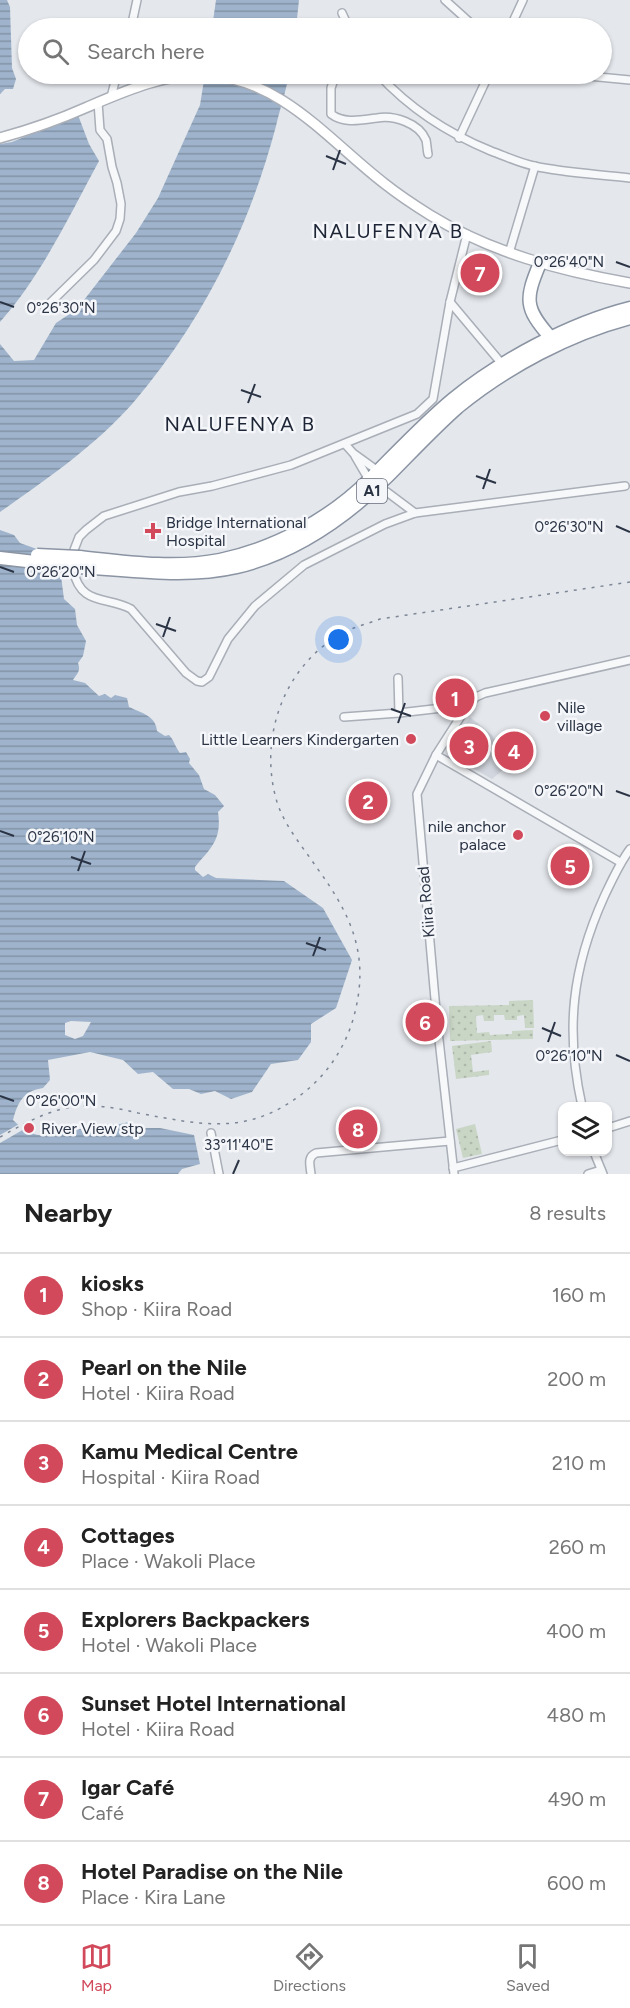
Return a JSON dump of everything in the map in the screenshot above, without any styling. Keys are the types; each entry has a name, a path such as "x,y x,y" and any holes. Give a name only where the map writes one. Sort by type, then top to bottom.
{"highway":[{"path":"540,263 529,291 529,300 532,313 551,338"},
{"name":"A1","path":"0,551 176,574 239,567 282,552 335,521 453,400 502,364 551,338 616,311 630,308"},
{"name":"A1","path":"377,480 458,408 507,373 556,346 594,329 630,318"},
{"name":"A1","path":"0,558 76,561"}],"main road":[{"path":"0,138 148,84"},
{"path":"247,84 274,96 310,120 384,183 431,216 509,253 587,276 630,283"}],"street":[{"path":"132,18 137,0"},
{"path":"445,0 465,18"},
{"path":"515,18 523,0"},
{"path":"342,13 344,18"},
{"path":"612,78 630,80"},
{"path":"111,97 114,84"},
{"path":"332,84 331,114 342,119 365,120 379,117 407,122 419,129 426,140 428,154"},
{"path":"387,84 422,115 459,138 519,162 630,178"},
{"path":"459,138 484,84"},
{"path":"45,308 94,260 116,231 120,219 121,204 107,139 100,130 98,102"},
{"path":"509,253 535,166"},
{"path":"467,234 450,302 432,399 417,414 314,457 258,475 179,492 104,516 79,537 74,577 85,592 93,598 131,609 175,661 196,681 202,682 209,677 228,639 255,606 284,580 327,552 385,524 414,513 625,486"},
{"path":"450,302 502,364"},
{"path":"345,444 387,492 414,513"},
{"path":"354,453 400,503"},
{"name":"Kiira Road","path":"453,1171 416,803 419,786 435,755 468,705 476,697 630,660"},
{"path":"398,678 399,713"},
{"path":"344,717 468,705"},
{"path":"435,755 620,862"},
{"path":"581,1102 575,1074 574,991 593,922 620,862 630,849"},
{"path":"612,1127 630,1121"},
{"path":"211,1133 219,1174"},
{"path":"310,1174 309,1160 316,1153 450,1141"},
{"path":"453,1171 558,1141"},
{"path":"588,1174 602,1172 596,1156"}],"shaded area":[{"path":"470,717 492,735 510,764 492,779 457,759 451,751"}],"green space":[{"path":"533,1000 534,1028 525,1028 524,1015 517,1016 517,1020 505,1020 504,1015 494,1015 494,1021 484,1021 483,1015 476,1016 477,1033 512,1034 512,1031 533,1030 533,1039 450,1041 449,1006 509,1005 509,1001"},
{"path":"491,1041 492,1052 471,1055 473,1072 489,1070 489,1075 456,1079 452,1046"},
{"path":"475,1124 482,1154 463,1158 456,1129"}],"water":[{"path":"0,0 7,0 10,7 12,68 16,79 13,89 5,89 0,94"},
{"path":"216,0 299,0 297,18 213,18"},
{"path":"203,84 287,84 265,164 252,201 220,273 181,340 133,403 87,448 0,512 0,344 14,361 34,360 56,323 77,309 136,233 158,198 200,105"},
{"path":"78,115 89,144 99,161 42,265 0,322 0,144 12,142"},
{"path":"0,530 14,535 20,543 48,553 53,560 55,570 61,576 64,599 75,609 77,625 86,641 83,656 78,663 79,670 73,680 85,683 99,696 105,694 111,698 115,695 127,698 129,707 151,718 157,731 165,736 169,735 180,753 186,752 190,759 189,763 199,775 204,789 215,795 224,806 218,812 217,836 195,870 203,877 208,874 216,878 284,881 323,908 352,960 336,1008 311,1024 311,1042 298,1060 271,1064 252,1092 231,1099 215,1091 201,1094 189,1089 173,1089 153,1072 138,1074 123,1060 90,1052 48,1060 50,1080 43,1088 36,1089 22,1098 13,1120 37,1135 52,1135 80,1129 98,1130 101,1124 129,1122 135,1128 160,1128 194,1135 200,1164 182,1169 178,1174 0,1174","holes":["91,1022 83,1036 75,1039 65,1035 65,1023"]}],"pier":[{"path":"21,1123 26,1128 0,1143 0,1135"}],"railway":[{"path":"0,1137 51,1112 73,1107 98,1106 183,1121 223,1124 243,1122 262,1116 302,1094 320,1078 341,1049 354,1016 360,974 355,938 340,903 289,828 277,802 272,778 271,754 280,707 290,685 304,665 321,648 355,627 380,619 630,582"}],"place":[{"name":"Igar Café","path":"480,273"},
{"name":"Bridge International Hospital","path":"153,531"},
{"name":"kiosks","path":"455,698"},
{"name":"Nile village","path":"545,716"},
{"name":"Little Learners Kindergarten","path":"411,739"},
{"name":"Kamu Medical Centre","path":"469,746"},
{"name":"Cottages","path":"514,751"},
{"name":"Pearl on the Nile","path":"368,801"},
{"name":"nile anchor palace","path":"518,835"},
{"name":"Explorers Backpackers","path":"570,866"},
{"name":"Sunset Hotel International","path":"425,1022"},
{"name":"River View stp","path":"29,1128"},
{"name":"Hotel Paradise on the Nile","path":"358,1129"}],"district":[{"name":"NALUFENYA B","path":"388,231"},
{"name":"NALUFENYA B","path":"240,424"}]}
